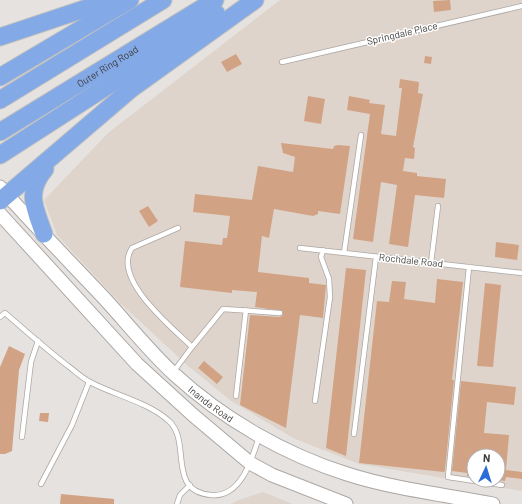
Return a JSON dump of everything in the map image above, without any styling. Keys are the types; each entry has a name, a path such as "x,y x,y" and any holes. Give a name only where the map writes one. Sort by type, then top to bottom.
{"highway":[{"path":"0,37 111,0"},
{"path":"0,77 130,0"},
{"path":"0,100 163,0"},
{"name":"Outer Ring Road","path":"0,132 215,0"},
{"path":"0,155 115,81 236,0"},
{"path":"3,194 60,150 131,89 255,0"},
{"path":"44,234 30,208 33,192 36,180 60,150"}],"main road":[{"path":"3,194 30,208"},
{"name":"Inanda Road","path":"0,214 155,382 250,463 272,475 346,504"},
{"name":"Inanda Road","path":"44,234 173,373 210,405 260,436 309,460 347,474 400,487 493,504"}],"lane":[{"name":"Springdale Place","path":"282,62 522,6"},
{"path":"344,253 361,135"},
{"path":"432,263 438,206"},
{"path":"178,228 132,248 129,253 128,262 142,297 192,347"},
{"name":"Rochdale Road","path":"300,248 522,273"},
{"path":"315,401 330,292 329,279 322,264 322,250"},
{"path":"354,434 376,257"},
{"path":"466,480 448,477 469,267"},
{"path":"173,373 180,361 223,309 280,312"},
{"path":"0,310 89,382 152,410 170,422 180,441 180,460 184,477 190,485 201,493 218,495 226,493 237,484 250,463 260,436"},
{"path":"236,396 246,310"},
{"path":"0,317 5,313"},
{"path":"22,437 30,368 38,341"},
{"path":"41,484 72,424 89,382"},
{"path":"177,504 180,495 190,485"}],"shaded area":[{"path":"280,0 522,0 522,491 504,488 506,488 506,448 466,448 466,482 359,464 295,439 231,401 187,365 119,302 57,235 44,200 108,133"},
{"path":"263,492 293,504 231,504 236,501"}],"building":[{"path":"450,0 451,10 434,12 433,1"},
{"path":"236,54 242,64 227,72 221,62"},
{"path":"425,56 432,57 431,64 424,63"},
{"path":"400,79 419,82 418,93 423,94 413,147 415,148 414,159 405,158 403,171 417,173 417,176 446,179 444,198 415,195 408,247 389,244 397,185 381,182 373,242 353,239 370,114 347,110 349,96 370,100 369,103 385,105 381,134 396,136 402,88 399,88"},
{"path":"308,96 325,99 321,124 304,121"},
{"path":"281,143 333,149 334,146 338,145 350,146 340,214 318,211 318,214 313,216 274,209 269,238 262,236 258,272 309,278 309,283 326,285 323,318 300,315 286,428 240,405 250,315 280,317 283,315 283,311 255,307 257,292 232,290 232,293 180,287 185,241 222,245 223,238 227,238 230,216 193,212 195,194 252,200 258,166 293,172 295,157 283,153"},
{"path":"148,206 158,221 149,227 139,211"},
{"path":"496,242 519,245 517,260 495,257"},
{"path":"346,268 366,270 346,456 326,448"},
{"path":"437,279 463,282 452,380 454,380 445,470 444,472 359,463 377,301 389,302 392,281 406,282 404,299 435,303"},
{"path":"485,283 501,285 493,367 477,366"},
{"path":"9,346 25,354 19,370 12,451 5,454 0,454 0,367"},
{"path":"204,361 223,377 217,384 198,368"},
{"path":"461,381 516,387 514,405 487,402 484,433 509,435 506,470 506,448 466,448 466,473 452,471"},
{"path":"40,413 49,413 48,422 39,421"},
{"path":"506,470 522,472 522,479 506,477"},
{"path":"61,494 114,499 114,504 60,504"}]}
